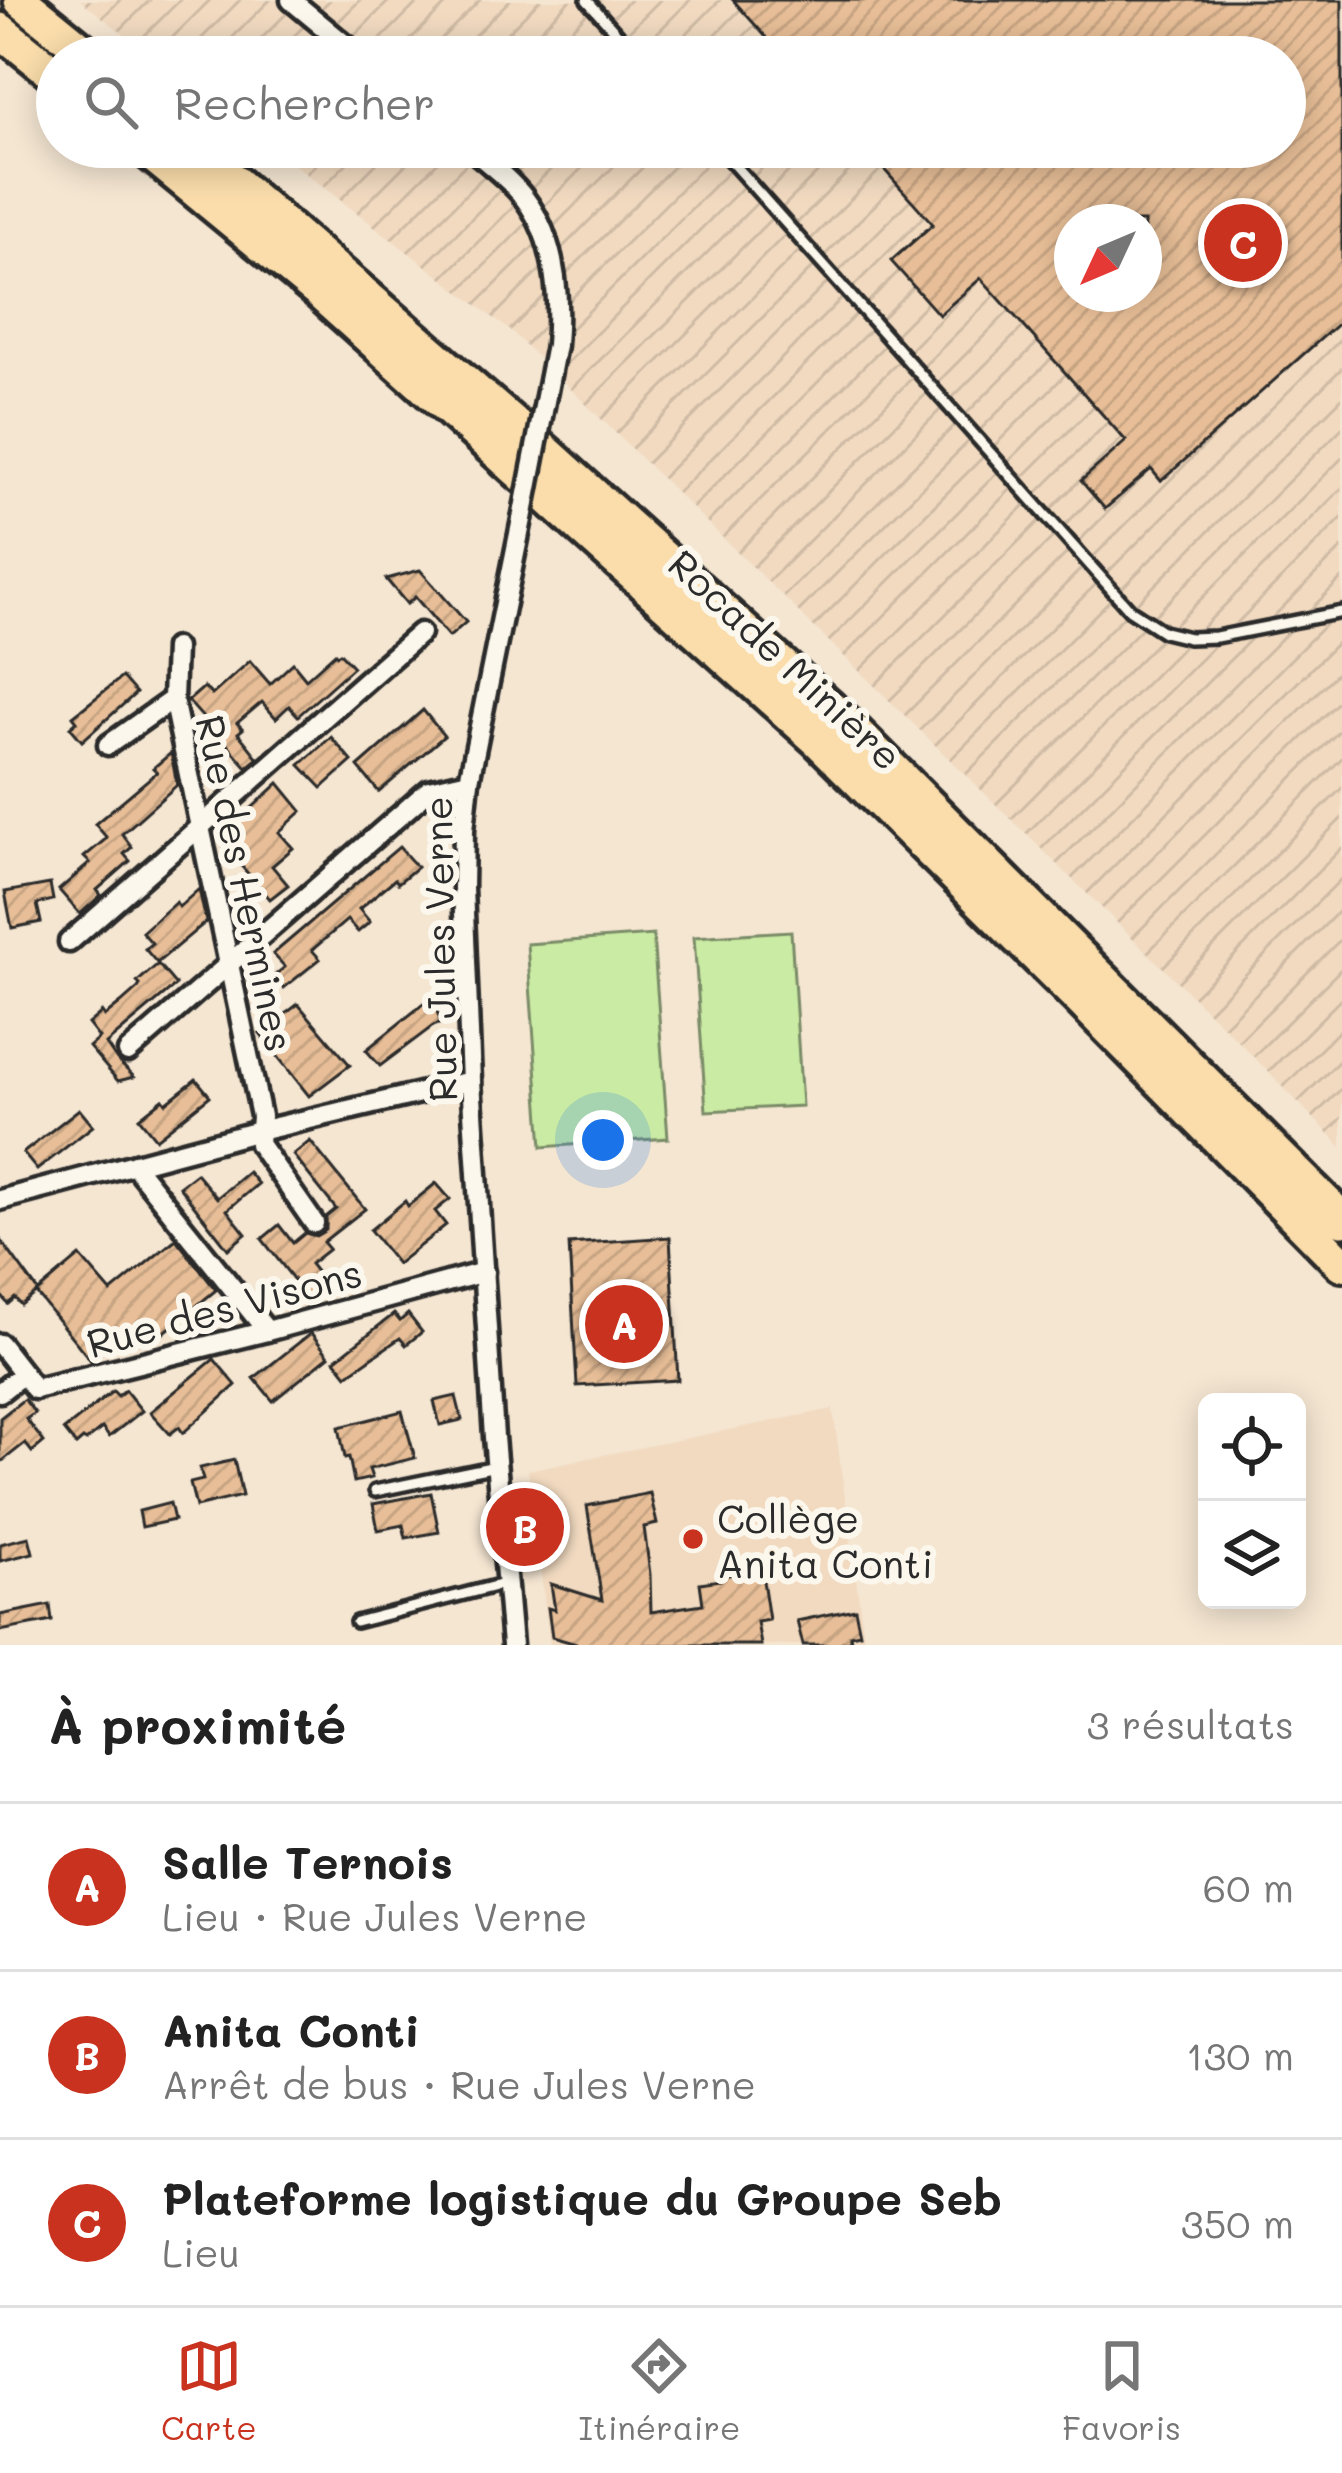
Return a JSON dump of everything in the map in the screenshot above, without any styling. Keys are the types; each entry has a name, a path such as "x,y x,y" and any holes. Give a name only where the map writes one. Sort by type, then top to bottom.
{"highway":[{"path":"21,0 65,36"},
{"path":"0,30 36,59"},
{"name":"Rocade Minière","path":"168,168 319,292 819,741 1342,1264"},
{"name":"Rocade Minière","path":"218,168 548,454 842,719 1342,1220"}],"street":[{"path":"291,0 335,36"},
{"name":"Rue Jules Verne","path":"492,168 525,198 547,239 556,277 556,345 469,781 464,830 471,1081 512,1645"},
{"path":"69,942 420,633"},
{"name":"Rue des Hermines","path":"175,648 173,699 261,1116 259,1131"},
{"path":"108,745 173,699"},
{"path":"128,1052 429,790 469,781"},
{"path":"0,1200 471,1081"},
{"path":"259,1131 259,1144 314,1223"},
{"path":"135,1163 267,1331"},
{"name":"Rue des Visons","path":"23,1374 35,1389 484,1272"},
{"path":"0,1344 23,1374 0,1392"}],"lane":[{"path":"587,0 619,36"},
{"path":"737,168 1130,610 1164,632 1189,638 1342,612"},
{"path":"375,1491 496,1466"},
{"path":"356,1622 507,1583"}],"shaded area":[{"path":"80,0 1342,0 1342,1147 512,332 298,168 1306,168 1306,36 127,36"},
{"name":"Collège Anita Conti","path":"833,1409 865,1645 550,1645 528,1470"}],"green space":[{"path":"791,931 802,1106 706,1111 694,937"},
{"path":"653,935 668,1138 542,1147 527,944"}],"building":[{"path":"733,0 1342,0 1342,320 1161,481 1151,469 1105,509 1081,481 1126,441 981,278 939,315 891,261 933,224 883,168 1306,168 1306,36 765,36"},
{"path":"420,570 466,622 449,637 415,597 407,604 386,579"},
{"path":"335,653 353,667 298,716 289,706 276,718 262,702 237,723 243,729 238,733 258,758 247,767 188,701 204,687 212,695 250,661 270,684 293,663 306,679"},
{"path":"122,677 136,693 82,741 70,727 77,721 73,716"},
{"path":"423,710 444,736 379,792 358,767"},
{"path":"331,737 352,761 322,788 300,765"},
{"path":"171,753 177,785 122,834 132,847 124,854 130,861 97,890 101,895 80,914 59,890 90,863 84,857 107,838 95,824 157,772 153,768"},
{"path":"279,783 302,811 279,832 293,848 272,866 288,885 270,899 218,839"},
{"path":"399,847 417,867 359,909 370,922 358,932 347,920 312,950 320,959 284,988 274,976 285,967 273,954"},
{"path":"50,884 53,900 37,904 41,922 12,928 5,892"},
{"path":"199,889 206,922 157,963 145,949 152,943 142,932"},
{"path":"158,964 176,985 106,1044 134,1077 118,1081 89,1047 99,1038 88,1024 121,1003"},
{"path":"432,997 441,1023 380,1066 366,1050"},
{"path":"298,1004 350,1065 309,1096 260,1034"},
{"path":"196,1079 210,1096 156,1139 139,1118"},
{"path":"79,1109 93,1126 37,1170 23,1153"},
{"path":"310,1141 365,1209 323,1242 329,1249 310,1264 329,1288 311,1302 262,1239 279,1225 293,1243 305,1233 316,1236 326,1230 326,1217 336,1209 293,1155"},
{"path":"248,1172 258,1184 227,1210 246,1234 228,1249 179,1186 196,1173 217,1198"},
{"path":"436,1183 450,1199 435,1211 446,1225 397,1264 370,1230"},
{"path":"670,1237 678,1380 577,1386 569,1244"},
{"path":"0,1239 38,1291 21,1305 15,1298 8,1304 0,1294"},
{"path":"176,1239 216,1290 161,1335 156,1328 139,1342 129,1330 91,1361 36,1293 80,1256 111,1292"},
{"path":"394,1314 400,1321 408,1314 422,1332 406,1345 400,1338 347,1375 335,1360"},
{"path":"311,1333 329,1356 273,1401 254,1378"},
{"path":"214,1359 236,1385 183,1433 179,1427 170,1434 150,1412"},
{"path":"125,1390 142,1411 109,1437 102,1428 76,1445 64,1430 113,1391 118,1396"},
{"path":"456,1396 462,1420 440,1425 434,1401"},
{"path":"24,1399 35,1413 26,1419 44,1442 32,1452 25,1443 0,1463 0,1418"},
{"path":"402,1411 415,1458 369,1469 372,1478 354,1482 339,1427"},
{"path":"234,1460 242,1496 196,1507 190,1483 203,1480 200,1468"},
{"path":"431,1493 439,1532 406,1538 403,1525 378,1530 373,1504"},
{"path":"650,1493 657,1524 644,1527 651,1612 703,1604 700,1583 720,1580 720,1576 762,1574 769,1620 757,1622 761,1645 580,1645 552,1637 551,1584 602,1600 587,1506"},
{"path":"170,1503 174,1520 142,1527 139,1511"},
{"path":"29,1537 33,1553 0,1561 0,1544"},
{"path":"50,1605 52,1621 0,1631 0,1615"},
{"path":"855,1609 860,1633 850,1635 851,1641 803,1645 797,1621"}],"place":[{"name":"Plateforme logistique du Groupe Seb","path":"1243,243"},
{"name":"Salle Ternois","path":"624,1324"},
{"name":"Anita Conti","path":"525,1527"},
{"name":"Collège Anita Conti","path":"693,1539"}]}
